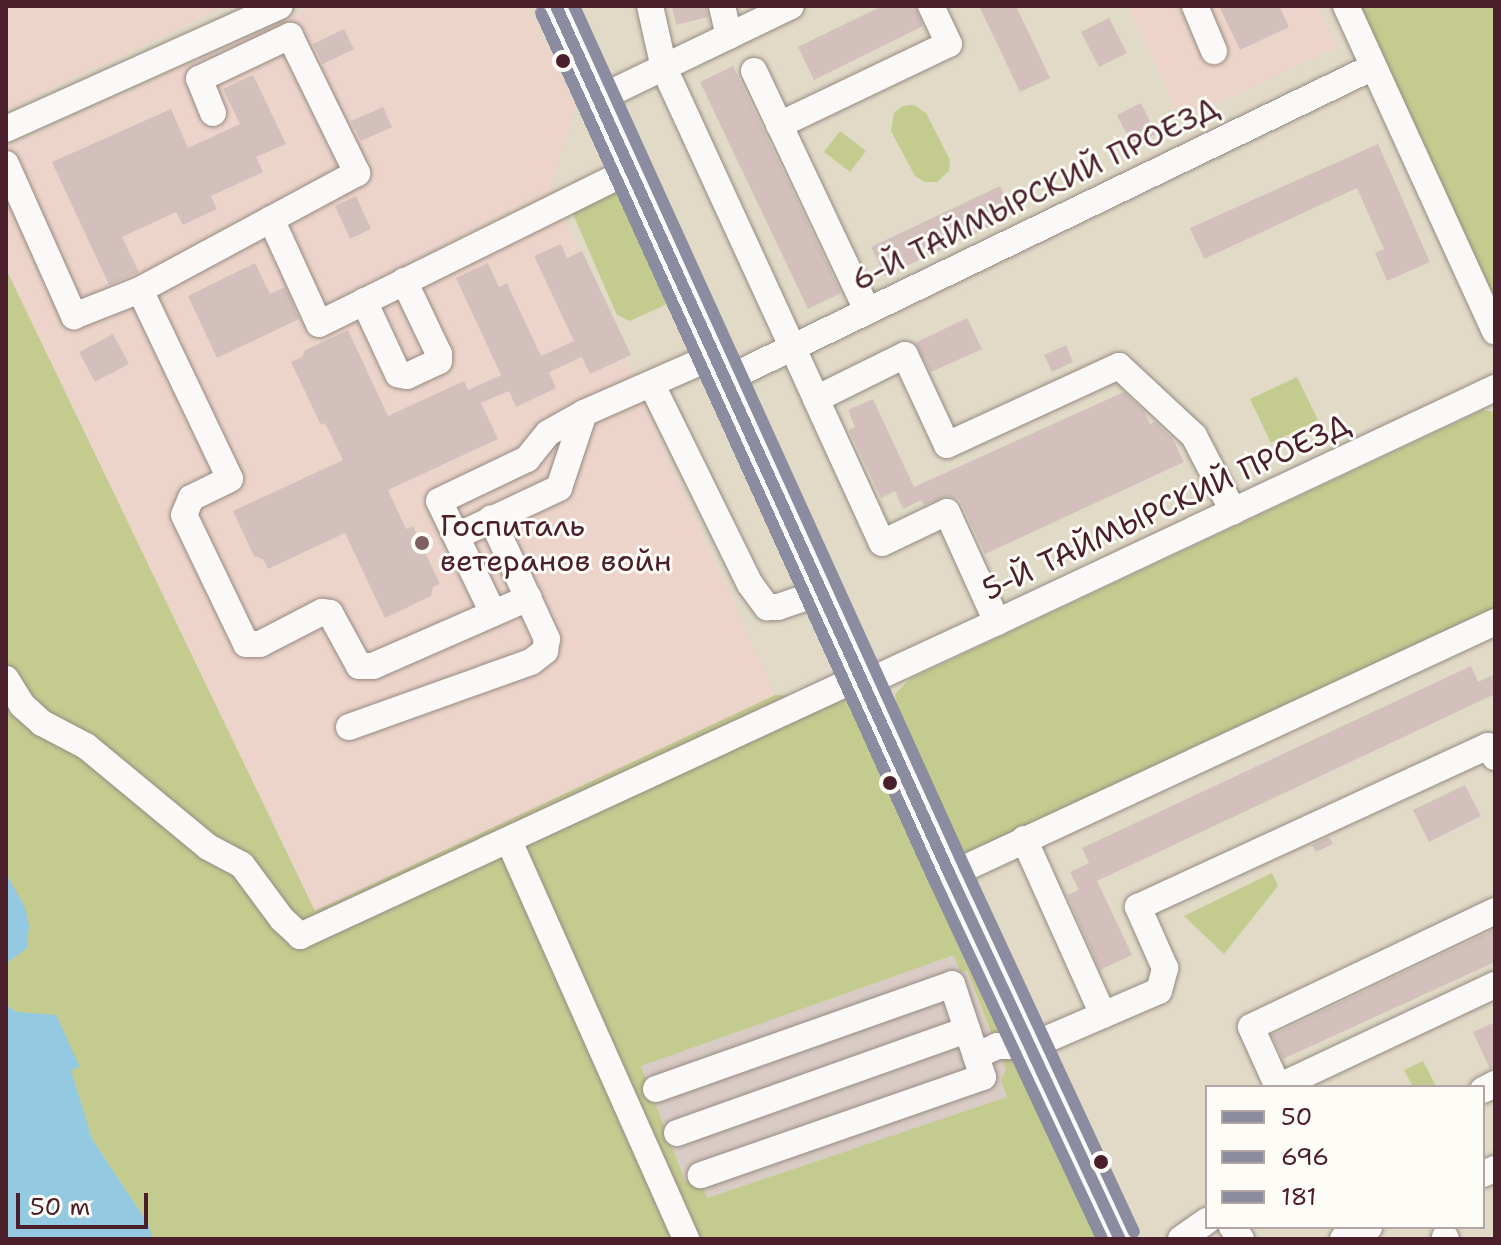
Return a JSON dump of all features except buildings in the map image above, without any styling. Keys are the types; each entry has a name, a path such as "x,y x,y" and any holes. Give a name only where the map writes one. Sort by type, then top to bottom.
{"street":[{"path":"6,129 280,6"},
{"path":"556,6 950,875 1120,1239"},
{"path":"650,6 664,68 882,543 947,512 997,622"},
{"path":"722,6 729,36"},
{"path":"598,99 791,6"},
{"path":"779,125 949,44 931,6"},
{"path":"1195,6 1214,51"},
{"path":"1346,6 1495,331"},
{"path":"6,164 74,316 140,290 357,173 290,36 199,79 213,113"},
{"name":"6-Й ТАЙМЫРСКИЙ ПРОЕЗД","path":"457,536 439,501 527,459 548,433 584,413 652,385 790,348 1373,67"},
{"path":"754,71 867,310"},
{"path":"271,219 319,324 630,170"},
{"path":"364,301 398,374 407,376 439,361 439,354 404,281"},
{"path":"140,290 230,479 191,498 184,515 246,644 260,644 322,612 330,613 359,666 373,666 529,598"},
{"path":"816,399 905,355 947,445 1119,366 1194,436 1233,511"},
{"path":"652,385 750,584 767,607 822,592"},
{"name":"5-Й ТАЙМЫРСКИЙ ПРОЕЗД","path":"6,679 22,705 42,723 86,746 208,847 242,865 282,919 300,936 843,685 865,683 1495,388"},
{"path":"493,613 457,536 559,488 584,413"},
{"path":"349,727 531,662 545,651 547,639 491,518"},
{"path":"950,875 1495,622"},
{"path":"976,1056 997,1046 1031,1046 1159,991 1165,968 1138,907 1488,746 1495,757"},
{"path":"1024,839 1103,1015"},
{"path":"509,841 686,1239"},
{"path":"1277,1085 1251,1027 1495,911"},
{"path":"656,1089 952,984 983,1077 701,1175"},
{"path":"1282,1085 1495,985"},
{"path":"677,1133 967,1030"},
{"path":"1181,1239 1205,1222"},
{"path":"1343,1239 1365,1229"}],"shaded area":[{"path":"6,6 223,6 6,112"},
{"name":"Госпиталь ветеранов войн","path":"315,6 527,6 576,106 551,186 639,392 775,695 315,911 6,269 6,147"},
{"path":"1127,6 1317,6 1337,48 1182,120"},
{"path":"954,955 966,971 1006,1071 1001,1080 1007,1097 707,1198 685,1181 641,1066"}],"green space":[{"path":"1360,6 1495,6 1495,300"},
{"path":"914,105 926,113 950,160 949,171 937,182 925,182 915,176 891,131 894,113 903,106"},
{"path":"840,131 866,151 850,172 824,152"},
{"path":"616,188 667,304 630,321 617,315 573,214 579,204"},
{"path":"6,269 315,911 775,695 847,698 858,709 1103,1239 6,1239","holes":["954,955 960,972 967,971 1006,1070 1001,1080 1007,1097 707,1198 701,1181 685,1181 641,1066"]},
{"path":"1297,377 1318,420 1271,443 1250,399"},
{"path":"1483,410 1495,412 1495,616 963,857 957,850 899,727 895,694 910,679"},
{"path":"1272,873 1278,886 1224,954 1184,916"},
{"path":"1423,1061 1435,1085 1412,1085 1404,1070"}],"water":[{"path":"6,874 25,907 29,925 27,948 6,964"},
{"path":"6,1005 17,1012 56,1015 80,1067 71,1070 92,1139 149,1225 152,1239 6,1239"}],"transit line":[{"name":"50","path":"556,6 950,875 1120,1239"},
{"name":"181","path":"574,6 965,868 1134,1232"},
{"name":"696","path":"541,13 935,882 1102,1239"}],"place":[{"name":"Госпиталь ветеранов войн","path":"422,543"}]}
